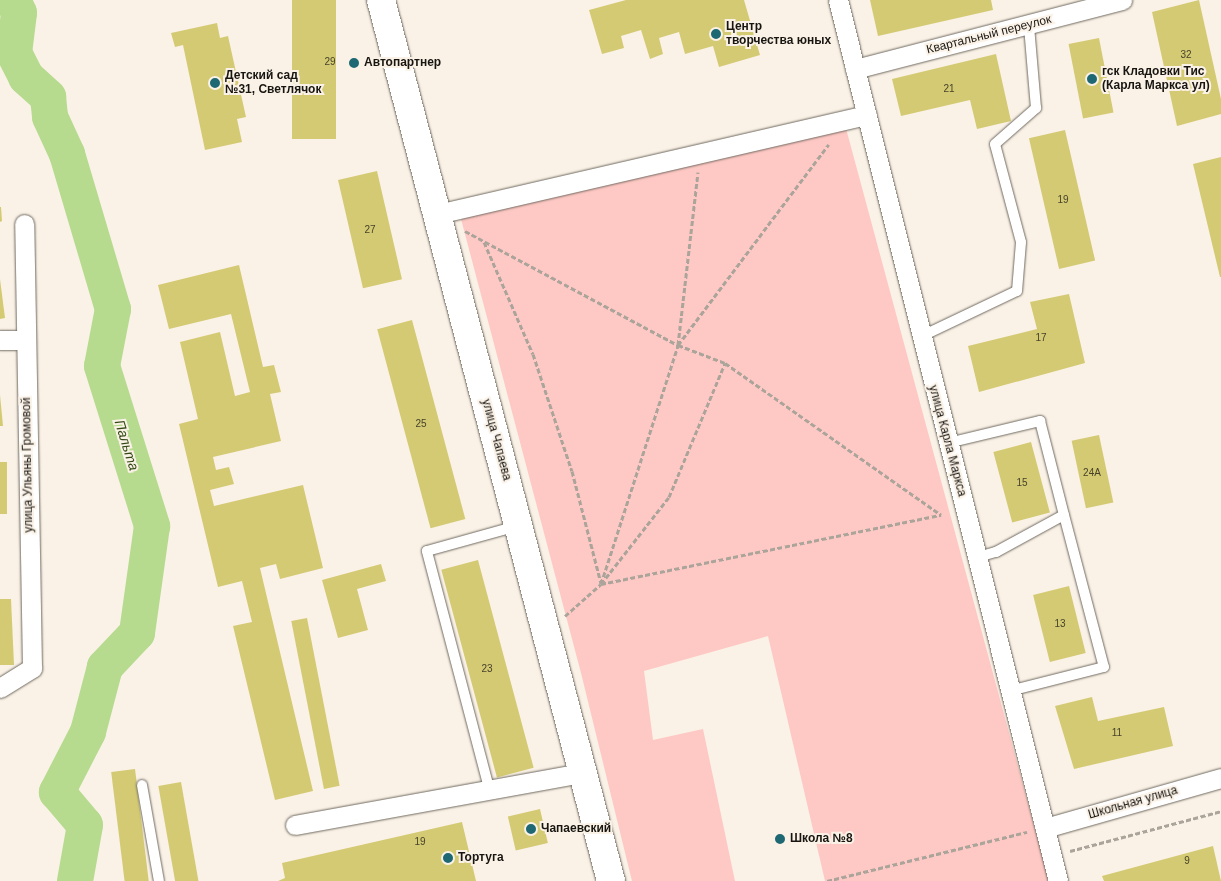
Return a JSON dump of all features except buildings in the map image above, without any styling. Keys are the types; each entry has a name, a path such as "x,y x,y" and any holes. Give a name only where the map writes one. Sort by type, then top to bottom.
{"street":[{"name":"улица Чапаева","path":"381,0 611,881"},
{"name":"улица Карла Маркса","path":"838,0 920,337 978,557 1058,881"},
{"name":"Квартальный переулок","path":"855,69 1029,26 1122,0"},
{"path":"437,214 867,115"},
{"name":"улица Ульяны Громовой","path":"0,688 32,668 24,224"},
{"path":"0,340 25,340"},
{"path":"295,825 489,788 582,773"},
{"name":"Школьная улица","path":"1045,828 1221,778"}],"lane":[{"path":"920,337 1017,291 1022,242 995,144 1036,108 1029,26"},
{"path":"948,443 1040,421 1104,667 1010,690"},
{"path":"978,557 996,552 1064,515"},
{"path":"489,788 427,551 518,526"},
{"path":"142,785 158,881"}],"path":[{"path":"678,345 844,121"},
{"path":"601,584 678,345 700,153"},
{"path":"460,228 678,345 725,363 941,515 601,584"},
{"path":"483,241 533,354 572,470 601,584"},
{"path":"562,619 601,584 669,497 725,363"},
{"path":"1070,851 1221,811"},
{"path":"827,881 1045,828"}],"shaded area":[{"path":"844,121 1049,881 825,881 768,636 644,671 653,740 703,729 735,881 632,881 581,673 461,219"}],"waterway":[{"name":"Пальта","path":"13,0 19,13 14,53 26,77 48,97 50,117 67,154 113,309 102,366 152,526 137,633 105,667 88,732 57,792 85,825 75,881"}],"place":[{"name":"Центр творчества юных","path":"716,34"},
{"name":"Автопартнер","path":"354,63"},
{"name":"гск Кладовки Тис (Карла Маркса ул)","path":"1092,79"},
{"name":"Детский сад №31, Светлячок","path":"215,83"},
{"name":"Чапаевский","path":"531,829"},
{"name":"Школа №8","path":"780,839"},
{"name":"Тортуга","path":"448,858"}]}
